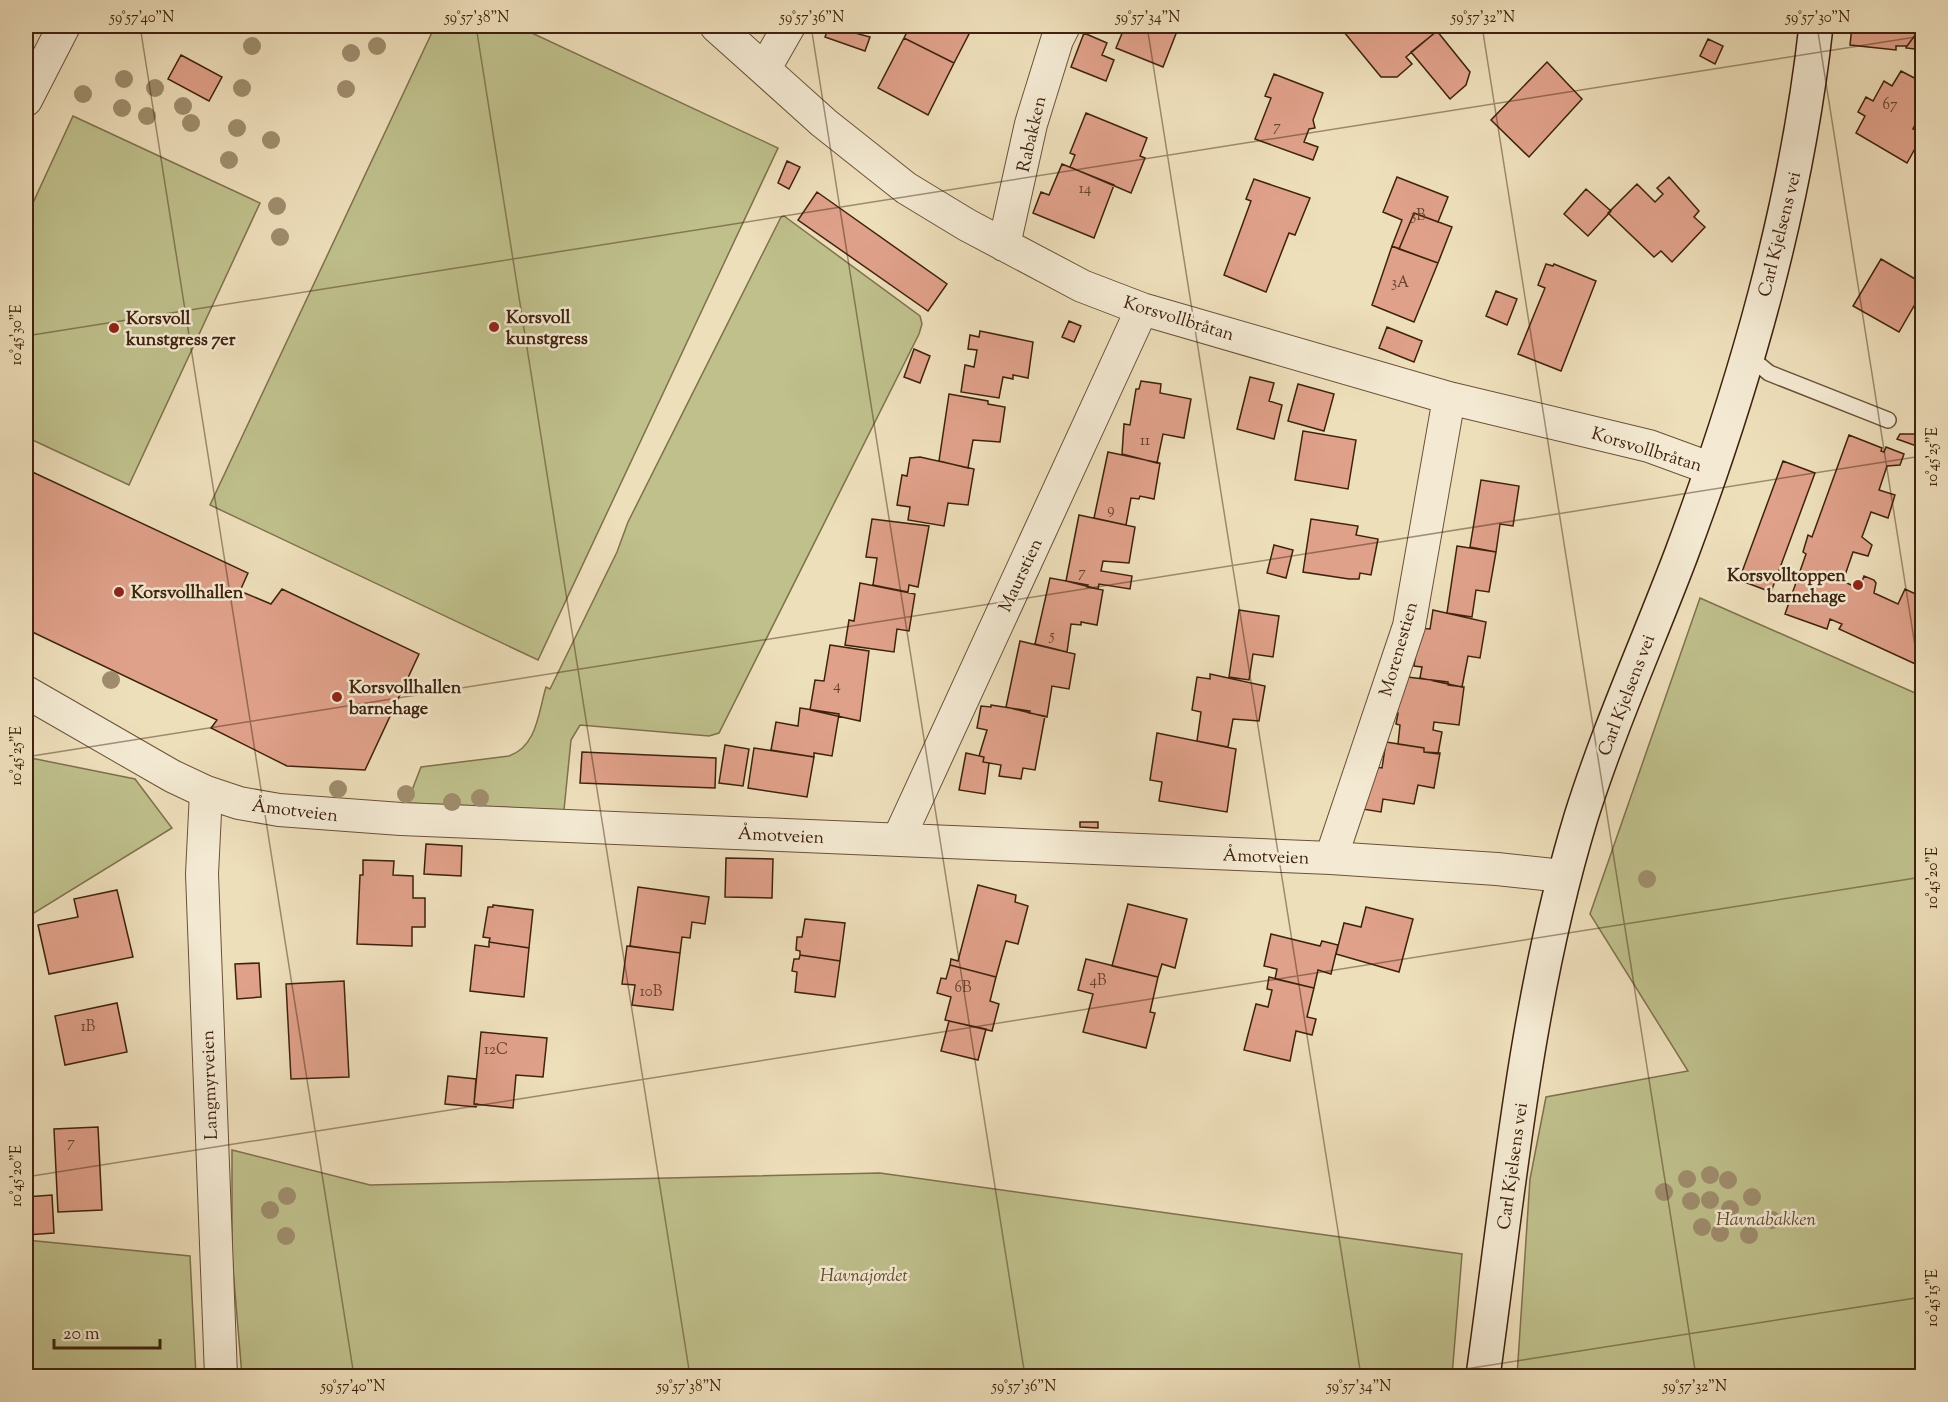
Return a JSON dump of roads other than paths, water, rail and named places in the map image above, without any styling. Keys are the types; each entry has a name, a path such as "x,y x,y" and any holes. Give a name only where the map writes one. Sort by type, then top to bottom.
{"main road":[{"name":"Carl Kjelsens vei","path":"1483,1377 1538,994 1563,876 1600,759 1712,469 1747,355 1784,223 1804,116 1816,26"}],"street":[{"path":"28,86 64,26"},
{"name":"Korsvollbråtan","path":"716,26 869,160 906,188 1004,245 1082,286 1142,309 1449,398 1649,446 1712,469"},
{"path":"765,68 789,26"},
{"name":"Rabakken","path":"1004,245 1031,124 1057,40 1064,26"},
{"name":"Maurstien","path":"898,840 1142,309"},
{"name":"Morenestien","path":"1331,858 1408,626 1449,398"},
{"name":"Åmotveien","path":"26,692 172,776 206,792 239,803 279,810 339,816 1331,858 1497,869 1563,876"},
{"name":"Langmyrveien","path":"206,792 202,874 221,1377"}],"lane":[{"path":"1747,355 1769,373 1888,420"}],"place":[{"name":"Korsvoll kunstgress","path":"494,327"},
{"name":"Korsvoll kunstgress 7er","path":"114,328"},
{"name":"Korsvolltoppen barnehage","path":"1858,585"},
{"name":"Korsvollhallen","path":"119,592"},
{"name":"Korsvollhallen barnehage","path":"337,697"}],"park label":[{"name":"Havnabakken","path":"1766,1219"},
{"name":"Havnajordet","path":"864,1275"}]}
